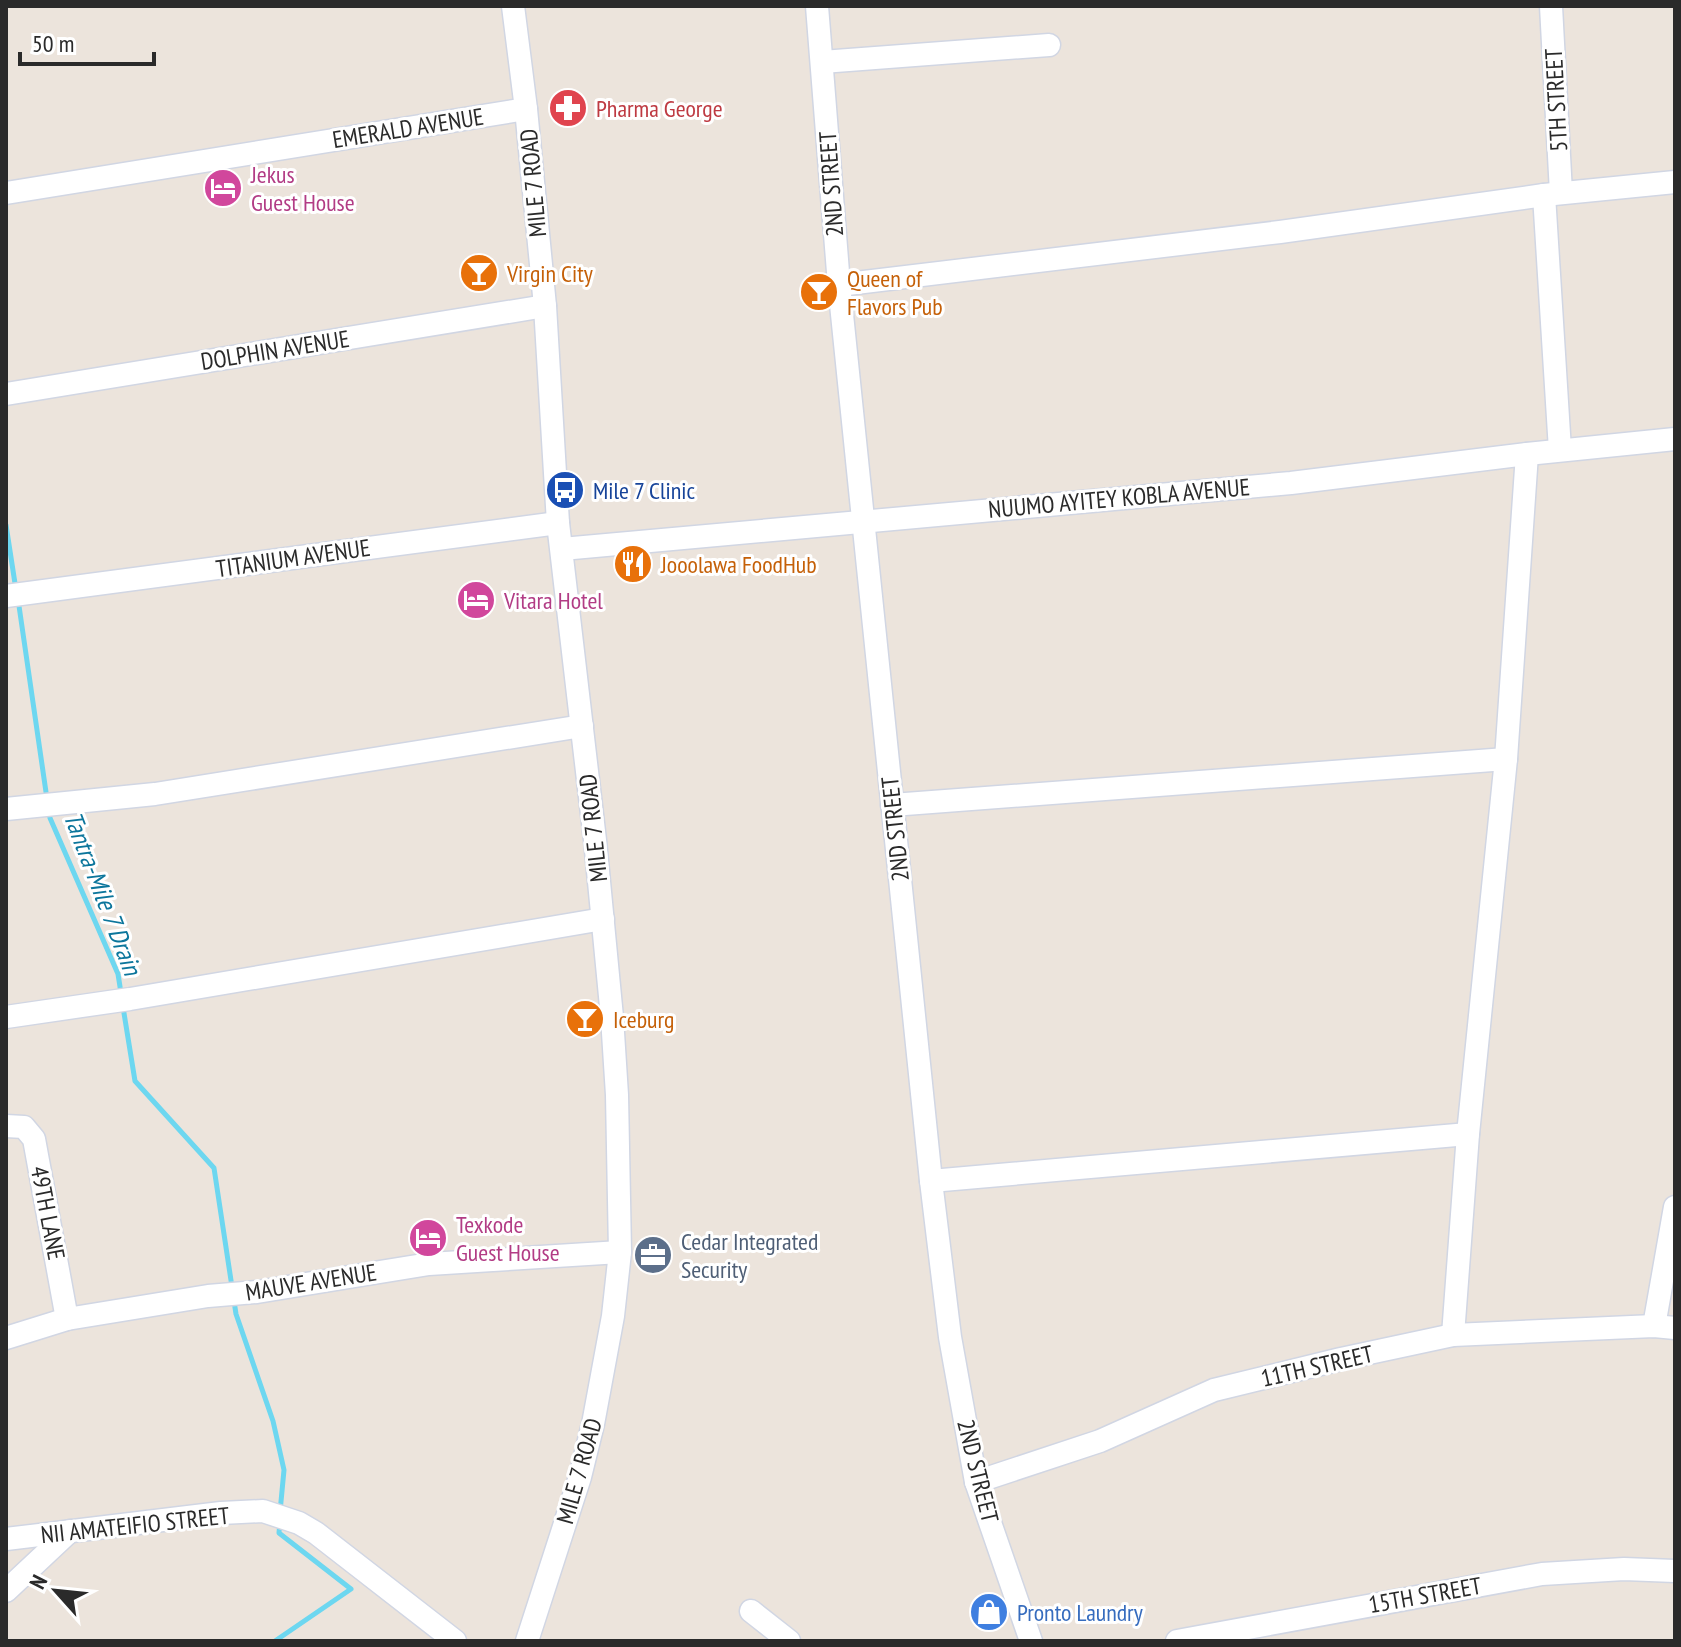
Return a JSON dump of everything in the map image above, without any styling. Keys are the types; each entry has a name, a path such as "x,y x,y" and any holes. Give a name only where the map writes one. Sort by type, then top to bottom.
{"street":[{"name":"MILE 7 ROAD","path":"513,6 545,306 558,523 603,919 617,1095 620,1252 607,1354 593,1424 580,1477 527,1641"},
{"name":"2ND STREET","path":"817,6 839,285 931,1181 950,1337 976,1482 1031,1641"},
{"name":"5TH STREET","path":"1551,6 1552,194 1560,450"},
{"path":"822,62 1049,45"},
{"name":"EMERALD AVENUE","path":"6,193 526,109"},
{"path":"839,285 1280,232 1552,194 1675,182"},
{"name":"DOLPHIN AVENUE","path":"6,394 545,306"},
{"name":"NUUMO AYITEY KOBLA AVENUE","path":"562,549 1291,483 1675,439"},
{"path":"1453,1335 1468,1134 1506,759 1527,454"},
{"name":"TITANIUM AVENUE","path":"17,595 558,523"},
{"path":"17,807 155,794 582,726"},
{"path":"892,805 1506,759"},
{"path":"6,1017 603,919"},
{"name":"49TH LANE","path":"6,1126 24,1127 34,1139 67,1319"},
{"path":"931,1181 1468,1134"},
{"path":"1664,1327 1675,1207"},
{"name":"MAUVE AVENUE","path":"6,1338 67,1319 429,1264 620,1252"},
{"name":"11TH STREET","path":"976,1482 1100,1441 1214,1390 1453,1335 1664,1327"},
{"name":"NII AMATEIFIO STREET","path":"6,1539 221,1513 263,1511 299,1523 341,1551 455,1641"},
{"path":"6,1591 70,1531"},
{"name":"15TH STREET","path":"1177,1641 1266,1633 1542,1574 1624,1569 1675,1571"},
{"path":"751,1611 789,1641"}],"waterway":[{"name":"Tantra-Mile 7 Drain","path":"6,525 16,590"},
{"name":"Tantra-Mile 7 Drain","path":"18,599 47,799"},
{"name":"Tantra-Mile 7 Drain","path":"48,809 118,974 121,993"},
{"name":"Tantra-Mile 7 Drain","path":"123,1007 135,1081 214,1168 232,1287"},
{"name":"Tantra-Mile 7 Drain","path":"234,1301 273,1421 284,1470 280,1512"},
{"name":"Tantra-Mile 7 Drain","path":"275,1641 351,1589 279,1533 280,1521"}],"place":[{"name":"Pharma George","path":"568,108"},
{"name":"Jekus Guest House","path":"223,188"},
{"name":"Virgin City","path":"479,273"},
{"name":"Queen of Flavors Pub","path":"819,292"},
{"name":"Mile 7 Clinic","path":"565,490"},
{"name":"Jooolawa FoodHub","path":"633,564"},
{"name":"Vitara Hotel","path":"476,600"},
{"name":"Iceburg","path":"585,1019"},
{"name":"Texkode Guest House","path":"428,1238"},
{"name":"Cedar Integrated Security","path":"653,1255"},
{"name":"Pronto Laundry","path":"989,1612"}]}
